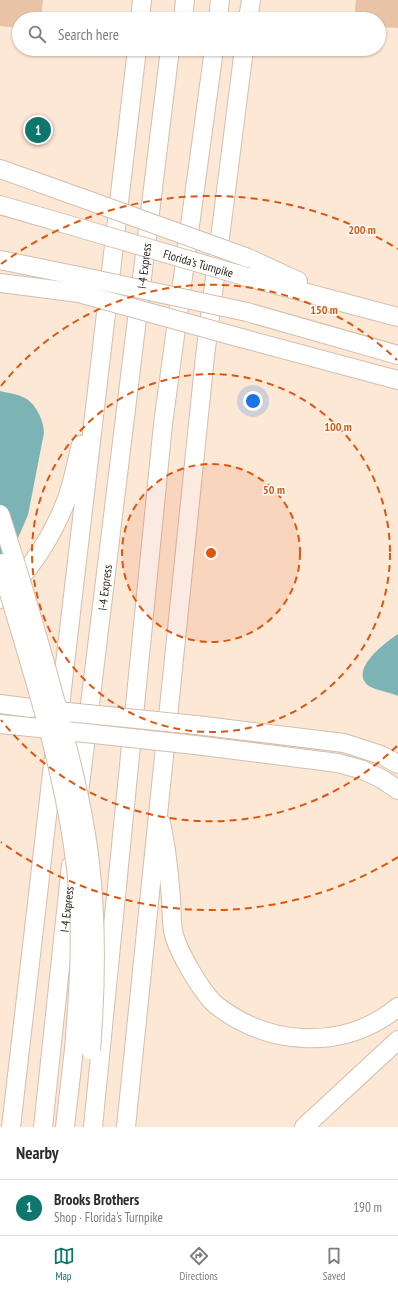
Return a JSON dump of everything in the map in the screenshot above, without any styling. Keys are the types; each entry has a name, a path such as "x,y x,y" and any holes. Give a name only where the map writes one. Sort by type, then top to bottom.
{"highway":[{"path":"141,12 142,0"},
{"path":"174,12 175,0"},
{"path":"184,12 185,0"},
{"path":"219,12 220,0"},
{"path":"249,12 251,0"},
{"path":"11,1127 136,56"},
{"name":"I-4 Express","path":"43,1127 80,788 169,56"},
{"path":"93,1127 163,424 213,56"},
{"path":"126,1127 204,356 243,56"},
{"path":"0,169 248,258 339,300"},
{"name":"Florida's Turnpike","path":"0,205 247,276 398,317"},
{"path":"0,260 241,338 398,380"},
{"path":"0,283 81,285 247,312 398,355"},
{"path":"0,598 12,588 40,553 66,501 98,384"},
{"path":"0,514 50,677 71,763 90,861 96,962 83,1049 65,1127"},
{"path":"0,563 59,774 76,868 83,1049 82,1127"},
{"path":"0,704 196,725 344,743 381,755 398,764"},
{"path":"0,724 338,763 363,770 382,779 398,790"},
{"path":"158,811 168,852 174,934 189,970 215,1004 243,1022 280,1035 319,1040 356,1033 385,1018 398,1007"},
{"path":"304,1127 398,1040"}],"water":[{"path":"0,391 25,398 33,404 43,423 44,433 28,515 18,538 0,560"},
{"path":"398,634 398,696 369,686 364,680 363,672 371,657 385,643"}],"building":[{"path":"0,0 43,0 42,12 12,12 12,27 0,26"},
{"path":"356,0 398,0 398,28 386,27 386,12 355,12"}],"place":[{"name":"Brooks Brothers","path":"38,130"}]}
